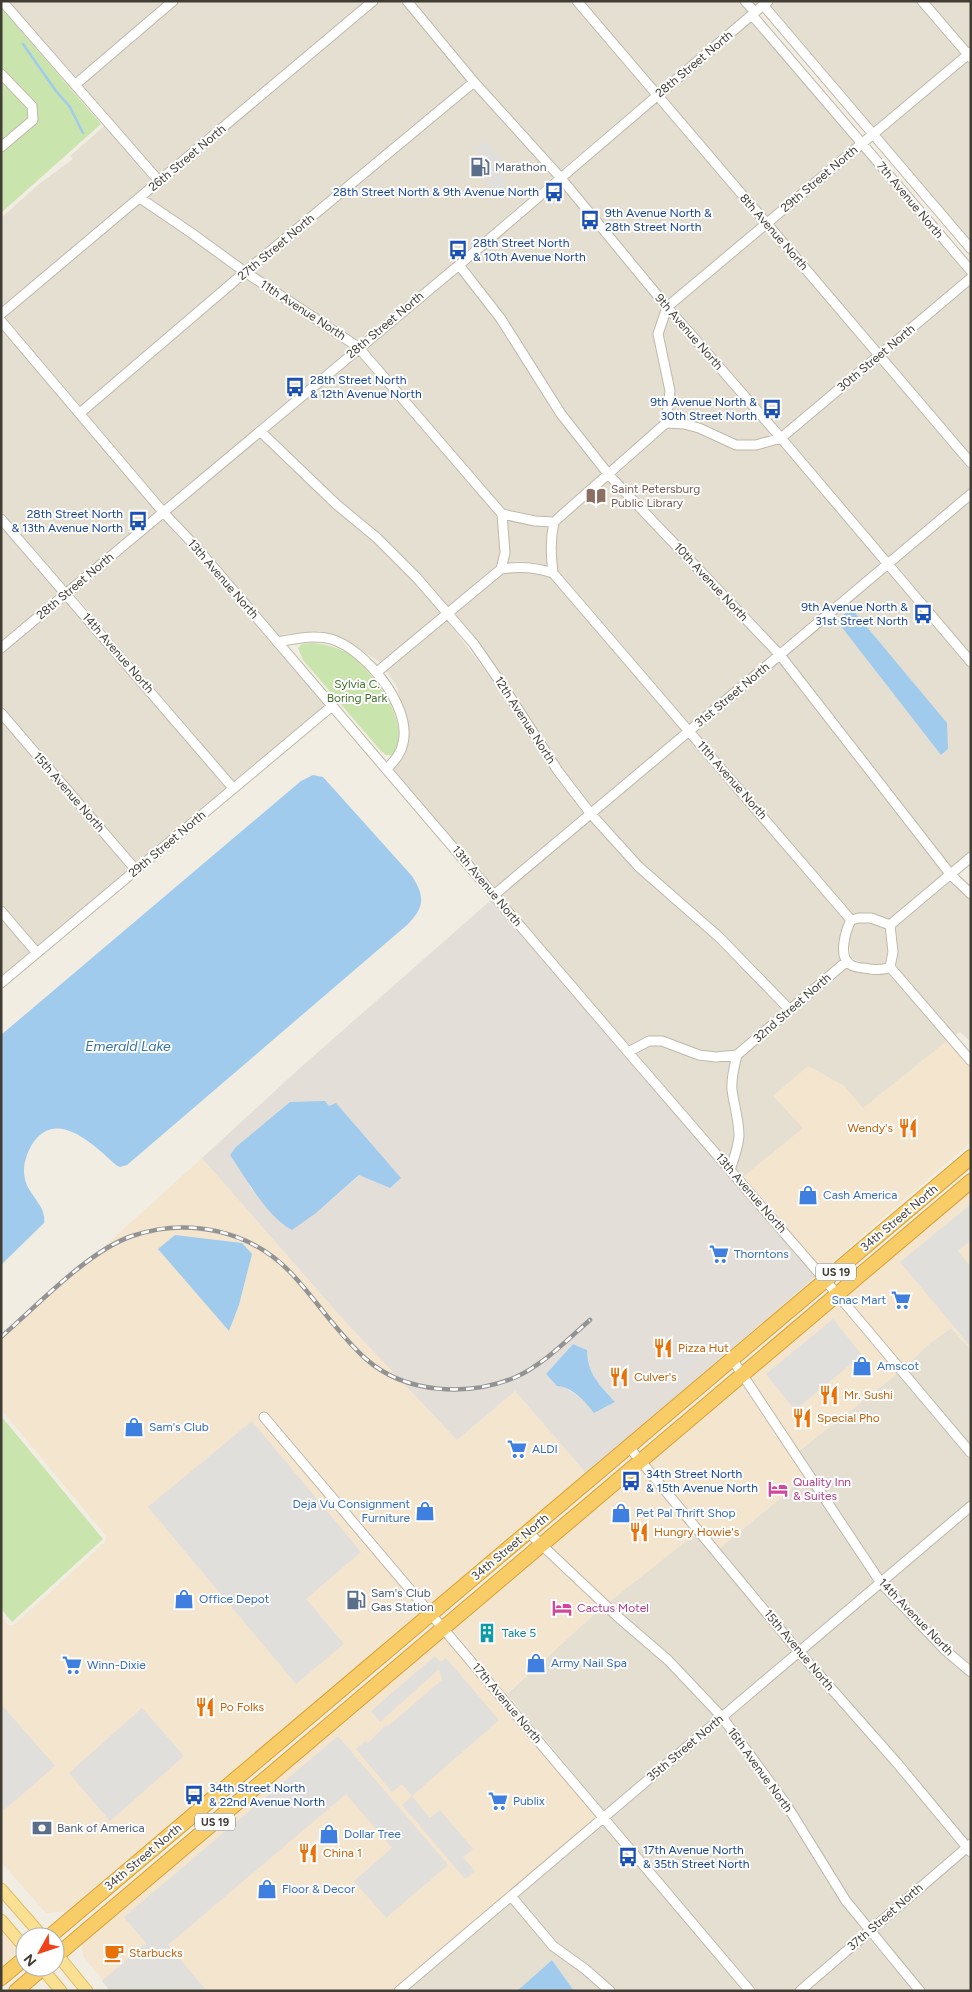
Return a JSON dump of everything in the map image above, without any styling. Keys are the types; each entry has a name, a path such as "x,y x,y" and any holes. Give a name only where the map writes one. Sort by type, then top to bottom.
{"highway":[{"name":"34th Street North","path":"61,1927 971,1157"},
{"name":"34th Street North","path":"65,1947 971,1181"},
{"path":"922,1198 934,1212"},
{"path":"192,1816 201,1834"},
{"path":"1,1978 15,1966"},
{"path":"16,1991 32,1977"}],"main road":[{"path":"1,1888 34,1927"},
{"path":"1,1920 15,1936"},
{"path":"65,1965 87,1991"},
{"path":"50,1977 61,1991"}],"street":[{"path":"2,1 159,181"},
{"path":"76,84 173,1"},
{"name":"26th Street North","path":"1,314 373,1"},
{"name":"9th Avenue North","path":"407,1 474,82 560,176 667,307 971,662"},
{"name":"8th Avenue North","path":"577,1 971,463"},
{"name":"7th Avenue North","path":"745,1 753,14 971,271"},
{"path":"922,1 970,55"},
{"name":"28th Street North","path":"1,648 459,264 560,176 766,3"},
{"name":"7th Avenue North","path":"766,3 873,134 971,249"},
{"name":"29th Street North","path":"667,307 970,55"},
{"path":"1,74 32,106 33,120 1,147"},
{"name":"27th Street North","path":"80,413 245,272 474,82"},
{"name":"11th Avenue North","path":"140,198 245,272 358,347 502,514"},
{"name":"10th Avenue North","path":"459,264 501,319 561,414 609,475 780,655 951,875 971,894"},
{"name":"30th Street North","path":"781,438 971,278"},
{"path":"377,672 501,569 517,566 537,568 553,573 551,538 554,522 666,423 670,392 658,334 667,307"},
{"name":"13th Avenue North","path":"1,321 163,512 387,769 628,1052 838,1294 971,1453"},
{"path":"666,423 684,424 700,428 736,445 756,445 781,438"},
{"name":"12th Avenue North","path":"260,431 336,504 377,538 417,578 447,612 498,679 558,771 591,814 639,867 719,938 790,1010"},
{"name":"31st Street North","path":"494,895 971,494"},
{"path":"501,569 505,553 502,514 554,522"},
{"name":"14th Avenue North","path":"1,518 233,788"},
{"name":"11th Avenue North","path":"553,573 851,920"},
{"path":"277,642 312,637 330,638 348,646 377,672 392,696 400,713 404,729 404,742 398,756 387,769"},
{"name":"29th Street North","path":"1,983 332,706"},
{"name":"15th Avenue North","path":"1,713 136,870"},
{"path":"890,925 971,857"},
{"path":"1,910 37,953"},
{"path":"890,925 871,918 851,920 844,942 844,955 846,961 851,965 878,970 890,967"},
{"path":"890,925 893,952 890,967"},
{"name":"32nd Street North","path":"737,1055 846,961"},
{"path":"890,967 971,1061"},
{"path":"628,1052 649,1041 662,1041 699,1055 716,1057 737,1055 732,1075 732,1089 739,1137 736,1154 730,1170"},
{"name":"14th Avenue North","path":"732,1359 881,1583 944,1649 971,1672"},
{"name":"17th Avenue North","path":"264,1417 432,1613 750,1991"},
{"name":"15th Avenue North","path":"629,1447 799,1652 969,1848"},
{"name":"35th Street North","path":"399,1991 971,1506"},
{"name":"16th Avenue North","path":"528,1532 618,1617 668,1660 722,1718 786,1804 837,1887 869,1931 920,1991"},
{"name":"37th Street North","path":"800,1991 969,1848"},
{"path":"511,1896 553,1946 585,1969 610,1991"}],"shaded area":[{"path":"9,1 166,1 76,77"},
{"path":"180,1 366,1 160,175 82,84"},
{"path":"380,1 401,1 468,82 245,266 148,197"},
{"path":"414,1 571,1 650,95 561,170 478,79"},
{"path":"584,1 739,1 748,12 658,89"},
{"path":"775,1 916,1 961,54 874,127 770,5"},
{"path":"929,1 971,1 971,46 969,48"},
{"path":"751,21 855,143 768,217 664,96"},
{"path":"967,61 971,66 971,241 880,134"},
{"path":"473,89 554,176 456,261 358,341 252,271"},
{"path":"656,102 760,223 668,301 567,177"},
{"path":"104,124 152,181 1,308 1,218 39,184 73,159 70,156"},
{"path":"485,140 507,167 502,172 505,184 511,191 500,201 485,182 494,174 474,150"},
{"path":"861,150 967,275 881,349 773,224"},
{"path":"559,183 662,309 653,335 666,392 662,421 610,468 565,411 505,317 466,264"},
{"path":"140,204 187,235 237,273 81,407 5,317"},
{"path":"766,230 873,356 782,432 674,307"},
{"path":"458,271 497,322 557,417 603,475 553,517 536,516 505,509 365,347"},
{"path":"245,278 351,348 164,505 86,413"},
{"path":"971,284 971,455 886,356"},
{"path":"669,317 772,436 756,440 738,440 701,423 672,418 675,390 663,333"},
{"path":"1,328 157,511 67,587 1,511"},
{"path":"357,354 497,516 501,553 497,565 448,606 421,575 380,534 339,500 267,431"},
{"path":"879,362 971,470 971,488 889,557 788,438"},
{"path":"668,428 683,428 697,432 736,449 757,449 779,443 881,563 780,648 616,475"},
{"path":"259,437 332,507 373,541 414,581 441,612 381,663 341,637 320,631 282,634 283,636 280,637 170,512"},
{"path":"608,481 773,655 690,724 557,569 555,554 558,524"},
{"path":"971,500 971,655 895,563"},
{"path":"162,518 325,705 234,781 73,593"},
{"path":"508,520 548,526 546,538 547,566 518,561 507,563 510,553"},
{"path":"1,526 59,593 1,642"},
{"path":"887,570 971,670 971,851 952,868 786,655","holes":["837,621 948,749 942,755"]},
{"path":"517,571 536,572 551,578 683,731 592,807 562,768 507,683 454,613 502,574"},
{"path":"65,600 226,788 137,864 1,706 1,654"},
{"path":"446,619 499,689 554,774 584,813 495,889 393,769 403,757 408,743 408,728 397,687 386,670"},
{"path":"779,661 945,875 890,920 872,914 853,915 696,731"},
{"path":"1,721 130,870 38,946 1,903"},
{"path":"688,737 845,921 840,942 841,960 790,1004 722,934 643,864 598,814"},
{"path":"590,820 636,871 715,941 783,1010 735,1051 716,1053 701,1051 662,1037 648,1037 630,1046 501,895"},
{"path":"951,881 971,901 971,1042 960,1032 955,1035 896,966 896,927"},
{"path":"491,900 725,1171 724,1173 727,1174 816,1276 587,1474 515,1391 457,1440 341,1317 202,1158 300,1068","holes":["325,1101 390,1188 360,1175 316,1213 283,1225 250,1187 248,1180","573,1344 587,1350 587,1363 596,1380 615,1402 594,1413 587,1403 546,1374"]},
{"path":"1,918 31,953 1,978"},
{"path":"859,922 886,928 888,952 886,964 866,964 851,958 849,942 852,927"},
{"path":"846,967 863,973 889,973 947,1041 863,1109 843,1085 804,1128 743,1177 735,1169 741,1154 743,1137 742,1118 736,1088 742,1057"},
{"path":"947,1041 971,1068 971,1142 823,1270 743,1177 803,1128 773,1096 808,1066 843,1085 863,1108"},
{"path":"649,1046 661,1046 698,1060 714,1062 731,1060 727,1075 727,1090 734,1138 729,1161 636,1053"},
{"path":"202,1158 341,1317 457,1440 515,1391 587,1474 432,1606 265,1410 258,1417 425,1613 70,1911 46,1913 1,1862 1,1616 8,1625 14,1625 105,1542 106,1536 1,1409 1,1340","holes":["175,1235 242,1243 252,1254 239,1305 229,1330 159,1250"]},
{"path":"971,1188 971,1350 951,1328 929,1344 905,1367 845,1295"},
{"path":"971,1204 971,1240 958,1251 971,1267 971,1347 900,1262"},
{"path":"837,1301 898,1373 799,1451 749,1376"},
{"path":"833,1319 862,1355 795,1410 766,1374"},
{"path":"951,1328 971,1350 971,1445 905,1367 929,1344"},
{"path":"689,1339 702,1356 679,1376 666,1358"},
{"path":"898,1373 971,1460 971,1500 882,1576 799,1451"},
{"path":"741,1383 805,1478 720,1548 704,1526 702,1527 648,1462"},
{"path":"252,1421 361,1552 306,1599 344,1644 296,1684 148,1507"},
{"path":"640,1468 695,1534 609,1602 549,1545"},
{"path":"805,1478 875,1582 800,1646 702,1527 704,1526 720,1548"},
{"path":"971,1512 971,1665 948,1645 888,1583"},
{"path":"695,1534 792,1652 723,1711 672,1657 609,1602"},
{"path":"541,1552 601,1608 507,1693 516,1706 451,1628"},
{"path":"880,1589 941,1653 971,1678 971,1838 968,1841 806,1652"},
{"path":"601,1608 665,1664 715,1717 604,1810 507,1694"},
{"path":"443,1634 597,1817 392,1991 112,1991 83,1956 81,1941"},
{"path":"435,1656 441,1662 446,1658 499,1720 412,1796 402,1784 392,1792 356,1749 365,1741 368,1743 386,1725 388,1726 442,1680 439,1669 380,1722 371,1711"},
{"path":"798,1659 893,1766 960,1847 870,1925 836,1878 790,1801 728,1718"},
{"path":"1,1704 55,1766 3,1811 1,1809"},
{"path":"142,1708 184,1756 110,1821 69,1773"},
{"path":"721,1724 782,1807 828,1883 863,1931 793,1991 756,1991 610,1817"},
{"path":"338,1736 448,1865 386,1918 354,1881 392,1848 346,1794 168,1945 207,1991 110,1991 102,1981 146,1943 124,1917"},
{"path":"412,1796 430,1818 440,1810 473,1849 463,1857 475,1871 465,1879 402,1805"},
{"path":"603,1823 743,1991 617,1991 589,1965 557,1942 518,1897"},
{"path":"966,1854 971,1860 971,1991 927,1991 876,1931"},
{"path":"510,1903 550,1949 582,1972 602,1991 574,1991 552,1960 517,1991 406,1991"},
{"path":"1,1928 15,1944 15,1953 1,1969"},
{"path":"868,1938 914,1991 806,1991"}],"green space":[{"path":"1,8 101,124 1,213"},
{"name":"Sylvia C. Boring Park","path":"313,643 342,650 350,655 379,686 395,715 398,729 398,743 392,755 386,755 381,751 303,660 298,648 302,644"},
{"path":"1,1416 103,1539 12,1622 1,1609"}],"water":[{"path":"851,608 947,723 948,749 941,755 837,621"},
{"name":"Emerald Lake","path":"313,775 323,777 412,876 421,896 420,907 417,913 407,925 127,1165 120,1167 116,1165 97,1148 75,1133 63,1129 51,1129 41,1134 29,1150 24,1170 27,1185 43,1211 44,1223 1,1265 1,1035 301,781"},
{"path":"325,1101 329,1106 336,1103 401,1178 390,1188 359,1175 316,1213 292,1230 266,1207 230,1155 236,1147 290,1102"},
{"path":"175,1235 242,1243 252,1254 239,1305 229,1331 158,1249"},
{"path":"573,1344 587,1350 589,1366 595,1379 615,1402 594,1413 578,1395 568,1389 557,1386 546,1374"},
{"path":"552,1960 574,1991 517,1991"}],"waterway":[{"path":"23,44 56,91 70,107 83,133"}],"railway":[{"path":"1,1337 64,1280 115,1243 153,1230 175,1228 218,1231 258,1247 276,1259 292,1274 346,1339 366,1359 382,1371 418,1385 438,1389 478,1388 516,1377 546,1359 590,1320"}],"place":[{"name":"Marathon","path":"480,167"},
{"name":"28th Street North & 9th Avenue North","path":"554,192"},
{"name":"9th Avenue North & 28th Street North","path":"590,220"},
{"name":"28th Street North & 10th Avenue North","path":"458,250"},
{"name":"28th Street North & 12th Avenue North","path":"295,387"},
{"name":"9th Avenue North & 30th Street North","path":"772,409"},
{"name":"Saint Petersburg Public Library","path":"596,496"},
{"name":"28th Street North & 13th Avenue North","path":"138,521"},
{"name":"9th Avenue North & 31st Street North","path":"923,614"},
{"name":"Wendy's","path":"908,1128"},
{"name":"Cash America","path":"808,1195"},
{"name":"Thorntons","path":"719,1254"},
{"name":"Snac Mart","path":"901,1300"},
{"name":"Pizza Hut","path":"663,1348"},
{"name":"Amscot","path":"862,1366"},
{"name":"Culver's","path":"619,1377"},
{"name":"Mr. Sushi","path":"829,1395"},
{"name":"Special Pho","path":"802,1418"},
{"name":"Sam's Club","path":"134,1427"},
{"name":"ALDI","path":"517,1449"},
{"name":"34th Street North & 15th Avenue North","path":"631,1481"},
{"name":"Quality Inn & Suites","path":"778,1489"},
{"name":"Deja Vu Consignment Furniture","path":"425,1511"},
{"name":"Pet Pal Thrift Shop","path":"621,1513"},
{"name":"Hungry Howie's","path":"639,1532"},
{"name":"Office Depot","path":"184,1599"},
{"name":"Sam's Club Gas Station","path":"356,1600"},
{"name":"Cactus Motel","path":"562,1608"},
{"name":"Take 5","path":"487,1633"},
{"name":"Army Nail Spa","path":"536,1663"},
{"name":"Winn-Dixie","path":"72,1665"},
{"name":"Po Folks","path":"205,1707"},
{"name":"34th Street North & 22nd Avenue North","path":"194,1795"},
{"name":"Publix","path":"498,1801"},
{"name":"Bank of America","path":"42,1828"},
{"name":"Dollar Tree","path":"329,1834"},
{"name":"China 1","path":"308,1853"},
{"name":"17th Avenue North & 35th Street North","path":"628,1857"},
{"name":"Floor & Decor","path":"267,1889"},
{"name":"Starbucks","path":"114,1953"}]}
